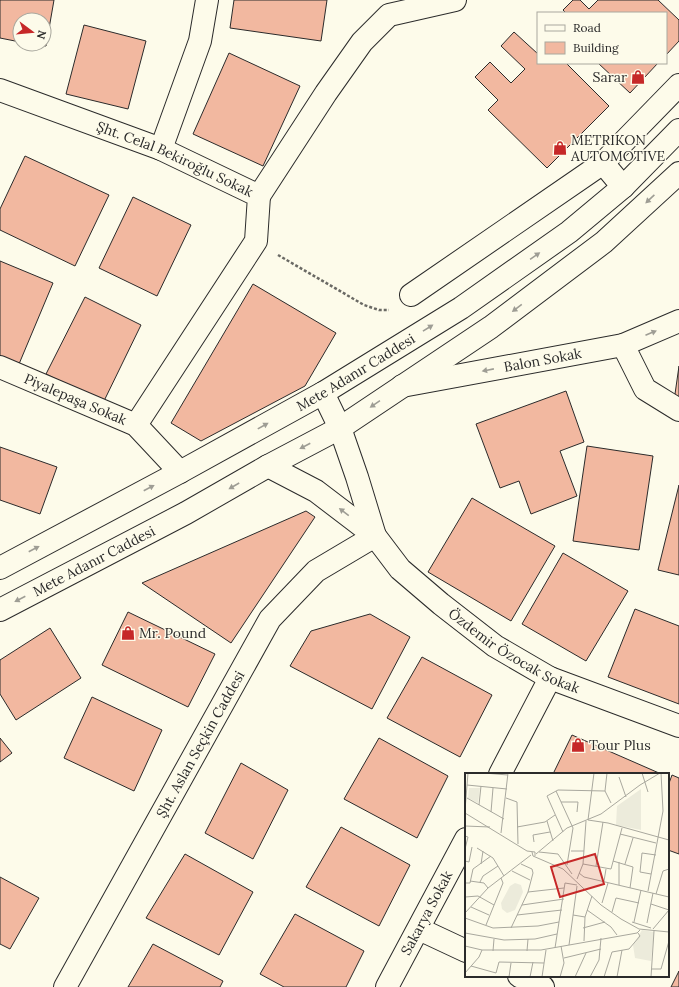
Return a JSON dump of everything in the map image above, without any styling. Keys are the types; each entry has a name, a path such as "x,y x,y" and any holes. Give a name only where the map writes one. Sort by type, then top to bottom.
{"street":[{"path":"161,149 200,41 207,0"},
{"path":"259,196 326,93 362,42 389,15 456,0"},
{"path":"411,296 603,163 679,85"},
{"name":"Şht. Celal Bekiroğlu Sokak","path":"0,90 161,149 259,196 256,241 136,424"},
{"name":"Mete Adanır Caddesi","path":"0,568 180,472 323,393 461,308 569,232 623,187 679,130"},
{"path":"603,163 623,187"},
{"name":"Mete Adanır Caddesi","path":"0,610 186,513 268,466 340,428 491,327 604,242 679,172"},
{"name":"Balon Sokak","path":"402,386 623,345 679,321"},
{"path":"623,345 645,389 679,410"},
{"name":"Piyalepaşa Sokak","path":"0,367 136,424 180,472"},
{"name":"Özdemir Özocak Sokak","path":"323,393 340,428 375,536"},
{"name":"Özdemir Özocak Sokak","path":"268,466 316,491 375,536 400,569 441,604 495,646 550,678 679,726"},
{"name":"Şht. Aslan Seçkin Caddesi","path":"65,987 270,619 316,571 375,536"},
{"path":"501,773 550,678"},
{"name":"Sakarya Sokak","path":"387,987 465,841"},
{"path":"419,929 465,951"},
{"path":"521,977 543,987"}],"path":[{"path":"256,241 364,305 379,310 393,310 411,296"}],"building":[{"path":"0,0 54,0 52,12 12,12 12,40 0,38"},
{"path":"234,0 327,0 321,41 230,28"},
{"path":"573,0 580,0 589,9 598,0 658,0 679,20 679,41 667,54 667,12 565,12 563,10"},
{"path":"84,25 146,41 128,109 66,94"},
{"path":"514,32 537,53 537,64 567,64 609,106 547,168 488,110 498,100 475,77 490,62 511,83 525,69 501,46"},
{"path":"229,53 300,86 263,166 193,134"},
{"path":"599,64 657,64 630,93"},
{"path":"25,156 109,195 75,266 0,230 0,209"},
{"path":"133,197 191,225 157,296 99,268"},
{"path":"0,261 53,283 19,364 0,356"},
{"path":"253,284 336,333 305,386 201,441 171,423"},
{"path":"85,297 141,325 103,403 46,374"},
{"path":"679,366 679,401 674,401"},
{"path":"566,391 584,442 560,451 577,496 531,514 519,481 500,488 476,424"},
{"path":"587,446 653,456 639,550 573,541"},
{"path":"0,447 57,467 40,514 0,500"},
{"path":"679,485 679,575 658,570"},
{"path":"472,498 555,546 511,621 428,572"},
{"path":"306,511 315,517 231,643 142,583"},
{"path":"563,553 628,591 586,661 522,624"},
{"path":"635,609 679,626 679,704 608,677"},
{"path":"128,612 215,654 188,707 102,665"},
{"path":"370,614 410,637 372,709 290,666 311,631"},
{"path":"50,628 81,678 16,720 0,694 0,660"},
{"path":"422,657 492,695 460,757 387,718"},
{"path":"92,697 162,730 134,791 64,758"},
{"path":"572,735 659,773 553,773"},
{"path":"0,738 12,753 0,762"},
{"path":"379,738 448,776 417,838 344,799"},
{"path":"241,763 288,790 253,859 205,833"},
{"path":"672,775 679,778 679,854 669,850 669,783"},
{"path":"341,827 410,865 379,926 306,887"},
{"path":"185,854 253,892 219,955 146,918"},
{"path":"0,877 39,898 10,949 0,944"},
{"path":"295,914 364,951 346,987 284,987 260,974"},
{"path":"153,944 223,981 220,987 128,987"},
{"path":"679,971 679,987 671,987"}],"place":[{"name":"Sarar","path":"638,77"},
{"name":"METRIKON AUTOMOTIVE","path":"560,148"},
{"name":"Mr. Pound","path":"128,633"},
{"name":"Tour Plus","path":"578,745"}]}
